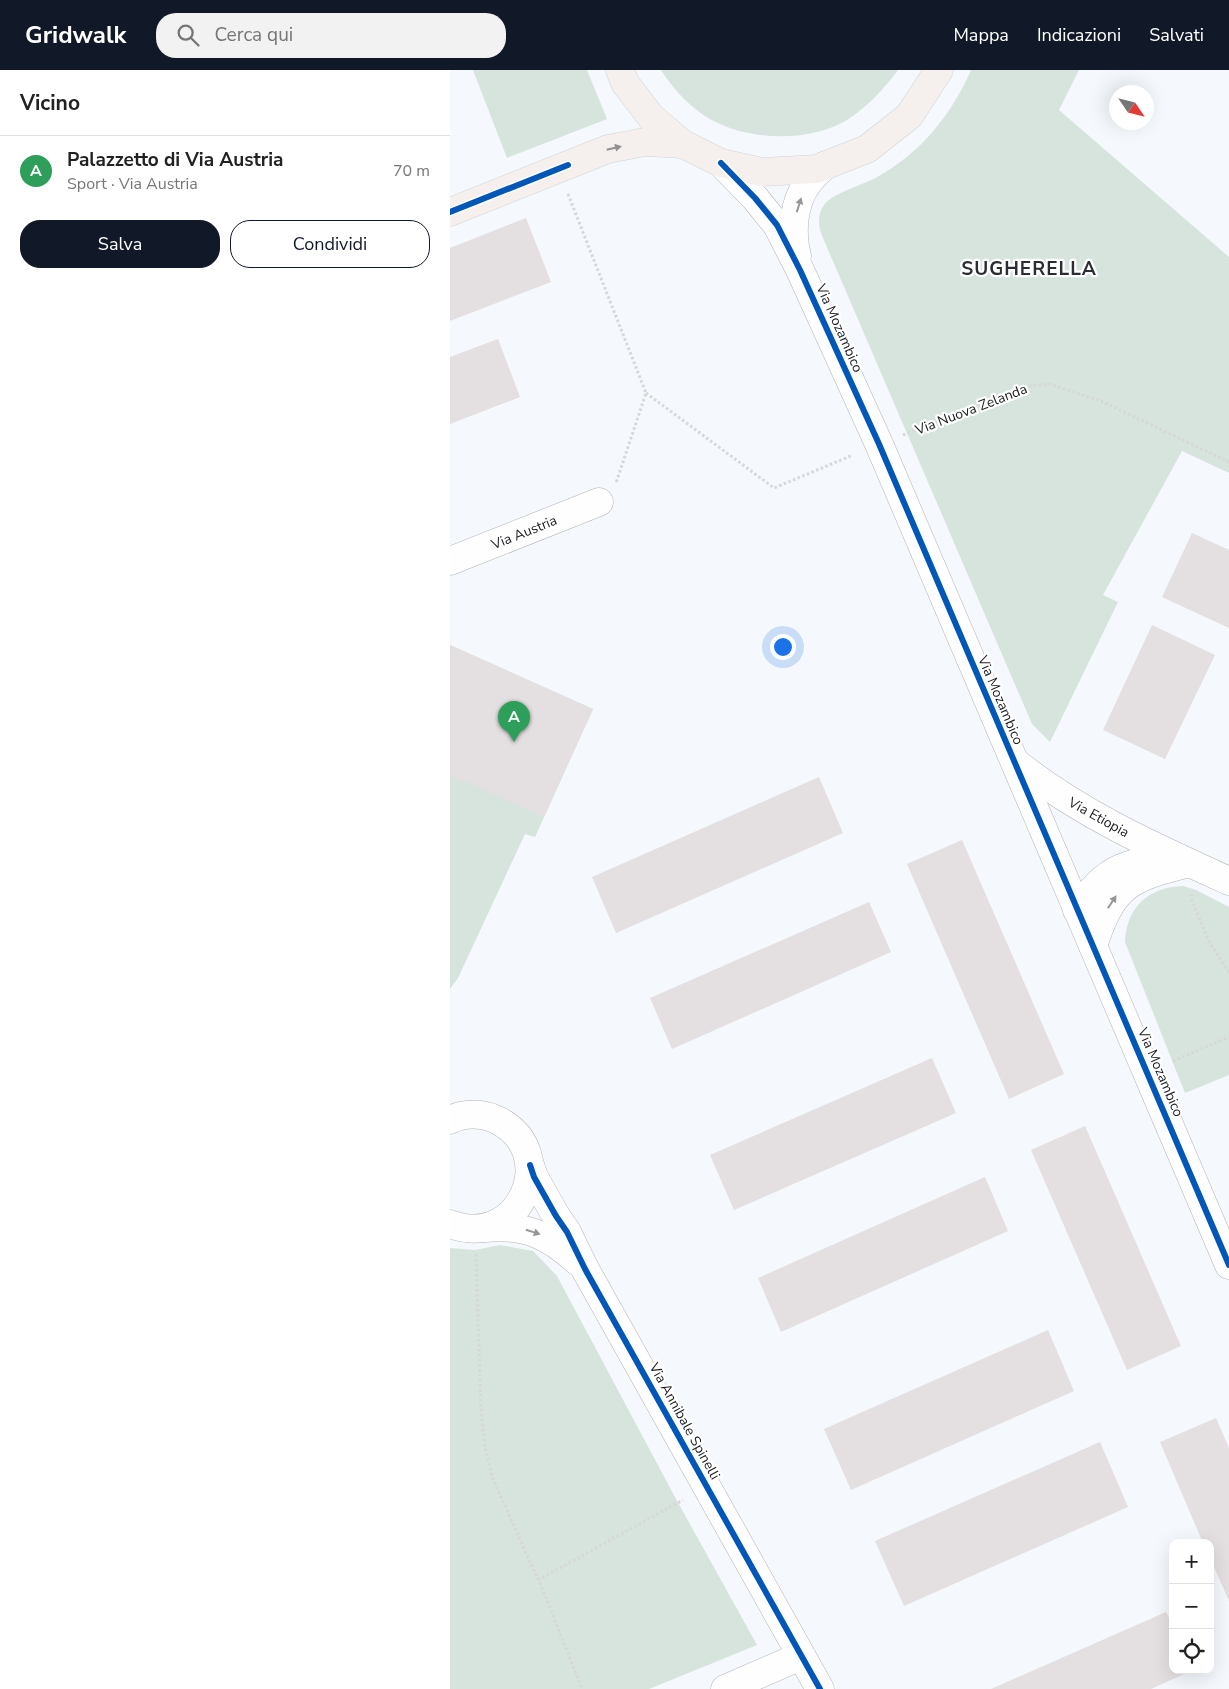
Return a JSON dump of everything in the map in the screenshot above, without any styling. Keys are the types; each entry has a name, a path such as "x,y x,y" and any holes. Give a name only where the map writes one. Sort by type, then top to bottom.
{"main road":[{"path":"620,70 625,83 651,117 683,144 721,163 762,172 816,169 867,149 909,116 939,70"},
{"path":"450,212 608,149 645,142 683,144"}],"street":[{"name":"Via Mozambico","path":"721,163 755,198 776,225 800,270 878,444 1229,1265"},
{"name":"Via Mozambico","path":"800,270 793,243 797,208 807,184 824,166"},
{"name":"Via Austria","path":"450,561 599,502"},
{"name":"Via Etiopia","path":"1014,761 1049,789 1086,811 1229,881"},
{"name":"Via Etiopia","path":"1077,910 1103,877 1132,863 1156,860 1190,863"},
{"path":"1093,946 1103,915 1117,894 1134,881 1154,872 1190,863"},
{"name":"Via Annibale Spinelli","path":"450,1120 472,1114 489,1117 504,1124 516,1135 525,1149 534,1177 567,1232 585,1269 820,1689"},
{"path":"464,1232 501,1222 519,1204 529,1182 530,1165"},
{"name":"Via Annibale Spinelli","path":"464,1232 510,1228 543,1235 561,1247 585,1269"},
{"path":"725,1689 801,1656"}],"path":[{"path":"558,169 646,393 616,483 599,502"},
{"path":"1190,863 1192,901 1209,942 1229,972"},
{"path":"1147,1072 1229,1037"},
{"path":"464,1232 485,1447 492,1477 538,1580 582,1689"},
{"path":"538,1580 686,1499"}],"shaded area":[{"path":"473,70 587,70 607,119 507,158"},
{"path":"661,70 898,70 876,96 850,118 833,127 815,133 775,136 736,130 702,114 679,94"},
{"path":"971,70 1079,70 1059,110 1229,257 1229,473 1182,451 1103,595 1118,602 1050,742 1032,724 819,225 820,213 828,201 893,168 921,145 954,102"},
{"path":"450,645 593,709 535,837 525,834 458,978 450,989"},
{"path":"1183,886 1196,890 1229,907 1229,1075 1185,1093 1125,942 1126,930 1130,919 1142,901 1160,890"},
{"path":"500,1245 533,1251 557,1276 676,1499 757,1645 649,1689 450,1689 450,1248 475,1250"}],"building":[{"path":"526,218 551,282 450,321 450,248"},
{"path":"498,339 520,397 450,424 450,357"},
{"path":"1192,533 1229,550 1229,628 1162,597"},
{"path":"1152,625 1215,655 1165,759 1103,730"},
{"path":"450,645 593,709 544,817 450,775"},
{"path":"819,777 843,833 616,933 592,877"},
{"path":"962,840 1064,1074 1009,1099 907,864"},
{"path":"869,902 891,952 672,1049 650,998"},
{"path":"932,1058 956,1113 734,1210 710,1155"},
{"path":"1085,1126 1181,1346 1127,1370 1031,1150"},
{"path":"985,1177 1008,1231 781,1332 758,1278"},
{"path":"1048,1330 1074,1391 851,1490 824,1429"},
{"path":"1216,1418 1229,1448 1229,1601 1214,1567 1214,1539 1201,1539 1160,1442"},
{"path":"1100,1442 1128,1507 904,1606 875,1541"},
{"path":"1166,1612 1169,1618 1169,1674 1184,1674 1151,1689 991,1689"}],"cycle path":[{"path":"721,163 755,198 777,225 800,270 879,444 1229,1265"},
{"path":"450,212 568,165"},
{"path":"530,1165 534,1177 567,1232 585,1269 820,1689"}],"place":[{"name":"Palazzetto di Via Austria","path":"514,742"}],"district":[{"name":"SUGHERELLA","path":"1029,268"}]}
